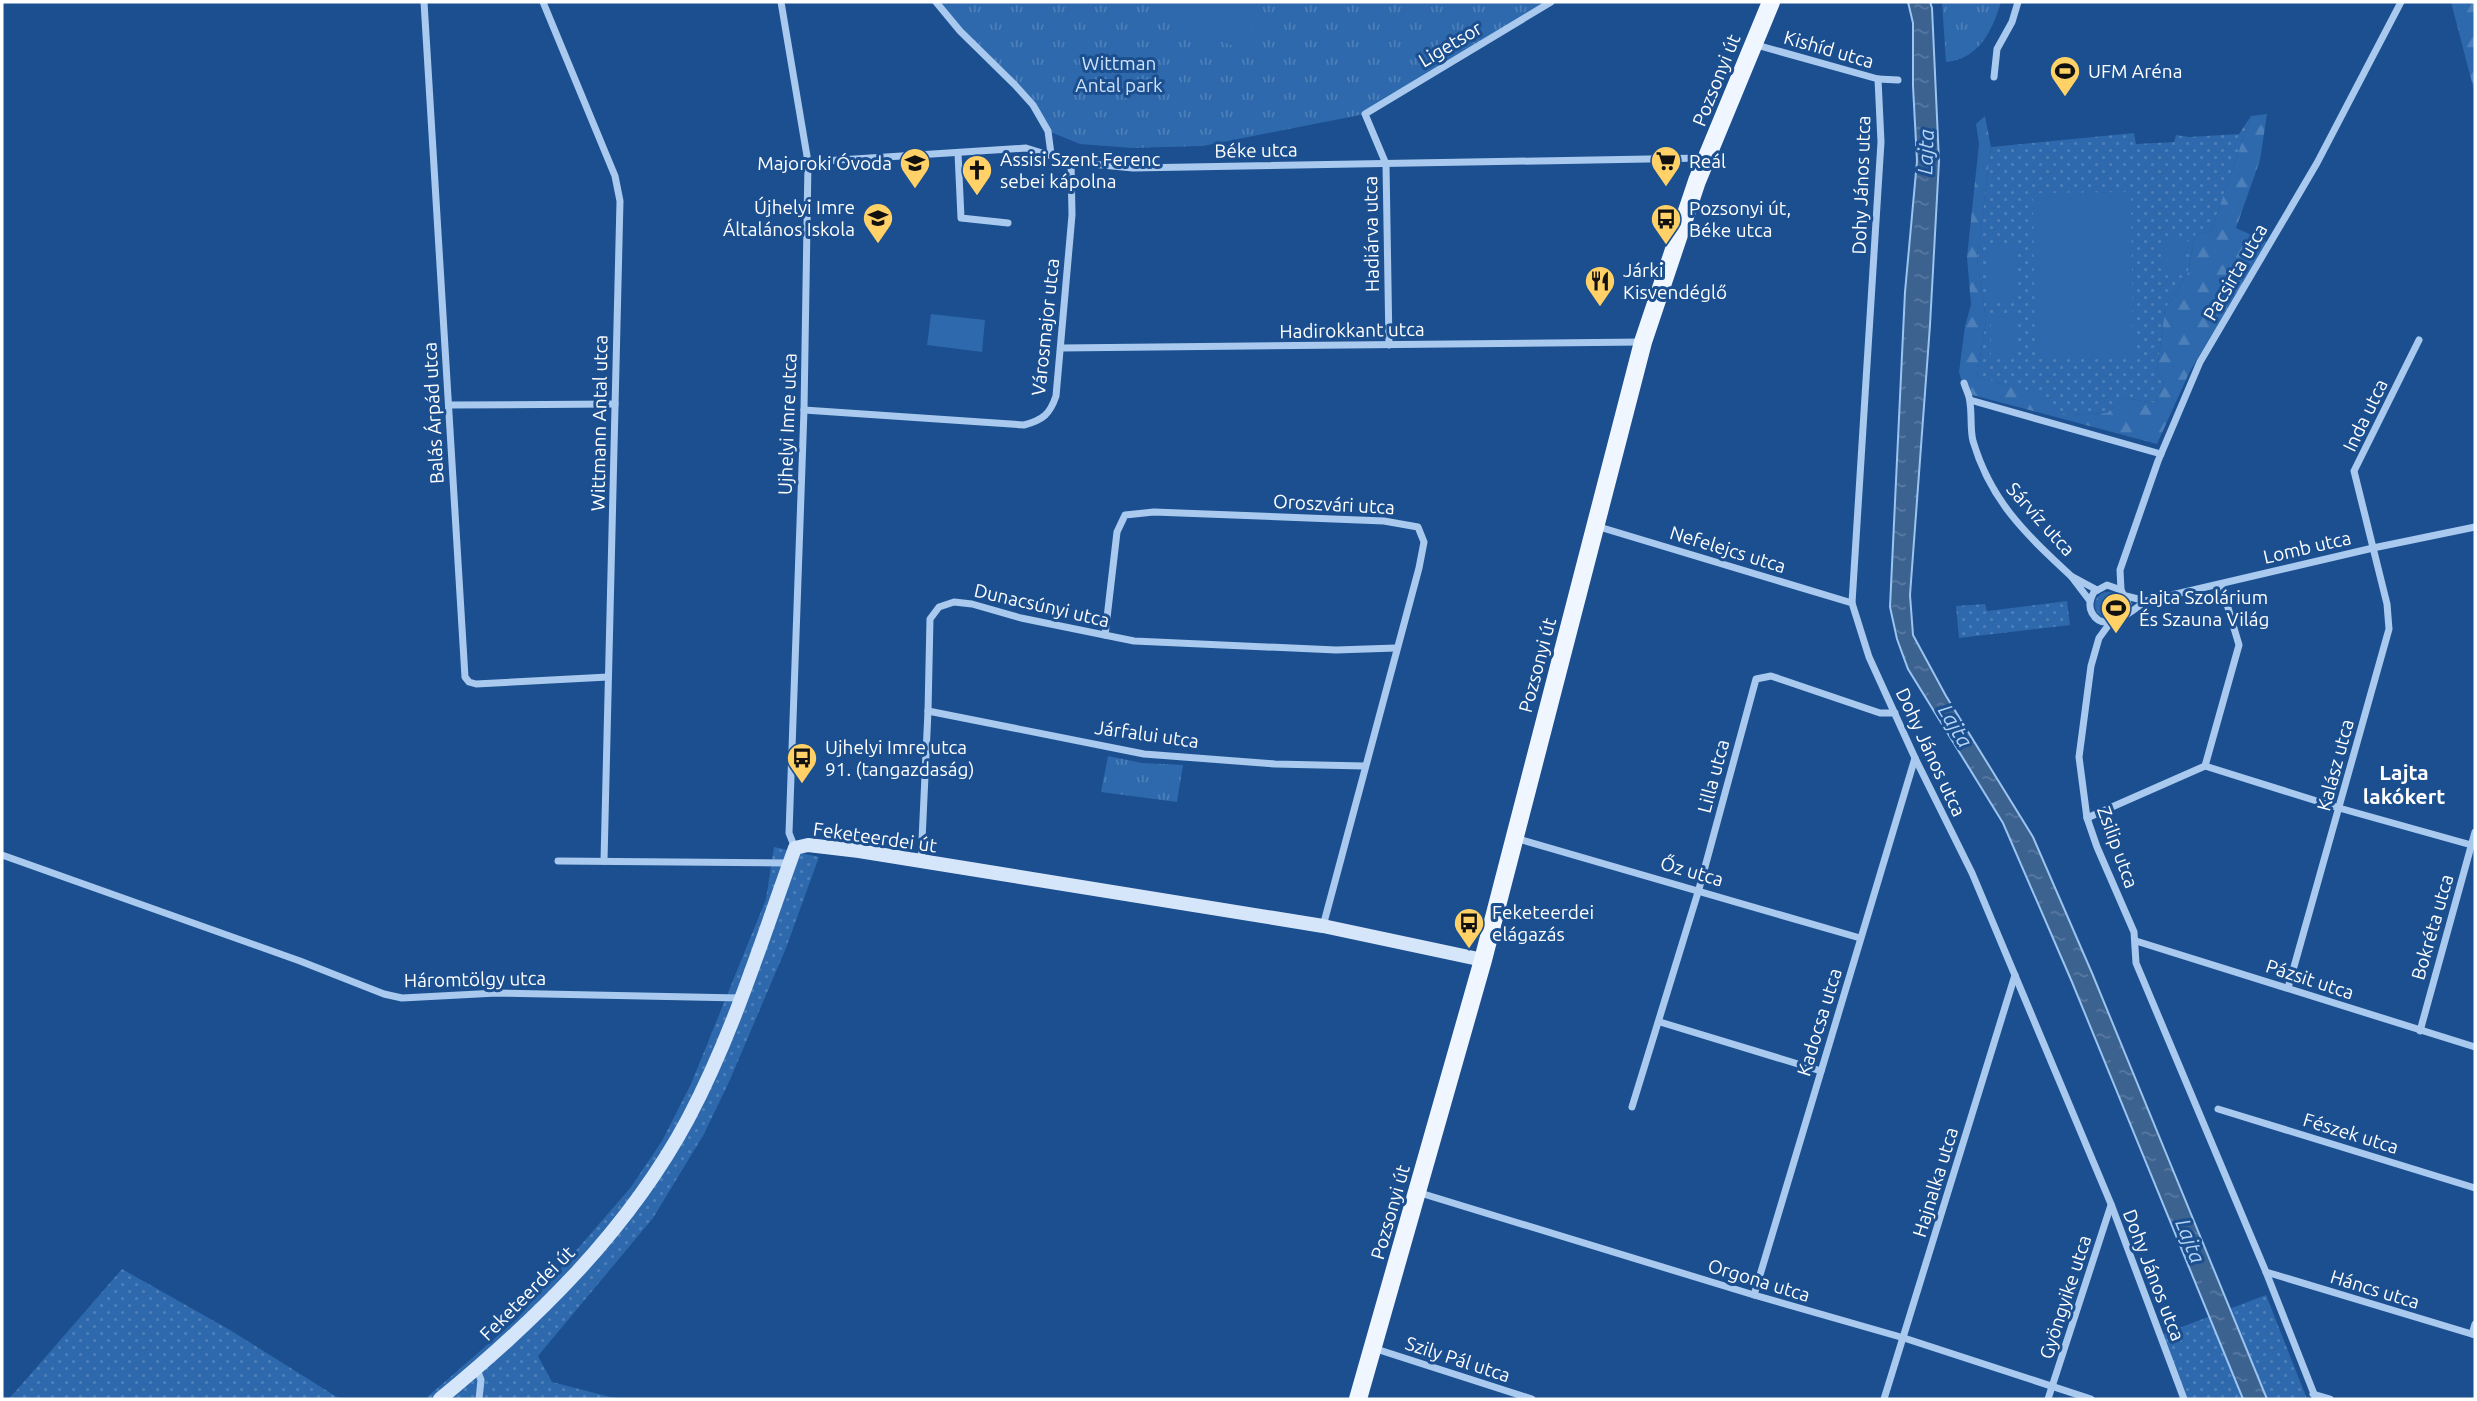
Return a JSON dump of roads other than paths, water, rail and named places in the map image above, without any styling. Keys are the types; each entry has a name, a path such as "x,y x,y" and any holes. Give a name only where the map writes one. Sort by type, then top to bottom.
{"main road":[{"name":"Pozsonyi út","path":"1359,1399 1483,960 1643,342 1707,158 1771,2"},
{"name":"Feketeerdei út","path":"440,1399 477,1369 553,1298 608,1236 662,1163 692,1111 716,1058 795,848 808,845 1323,926 1483,960"}],"street":[{"name":"Balás Árpád utca","path":"424,2 466,679 476,684 608,677"},
{"name":"Wittmann Antal utca","path":"543,2 615,176 620,201 604,861"},
{"name":"Ujhelyi Imre utca","path":"781,2 808,162 804,410 789,834 795,848"},
{"path":"936,2 960,32 1033,105 1048,131 1051,154"},
{"name":"Ligetsor","path":"1386,164 1365,114 1551,2"},
{"path":"1994,77 1997,49 2012,22 2018,2"},
{"name":"Pacsirta utca","path":"2120,570 2161,454 2200,362 2317,163 2401,2"},
{"name":"Kishíd utca","path":"1753,44 1878,79 1898,80"},
{"name":"Dohy János utca","path":"1878,79 1881,142 1852,603 1869,657 1972,873 2111,1204 2184,1399"},
{"name":"Béke utca","path":"808,162 1027,148 1070,162 1133,168 1707,158"},
{"path":"958,153 961,218 967,221 1008,223"},
{"name":"Városmajor utca","path":"804,410 1024,425 1040,421 1051,411 1056,396 1072,215 1070,162"},
{"name":"Hadiárva utca","path":"1386,164 1389,345"},
{"name":"Inda utca","path":"2373,548 2354,471 2420,340"},
{"name":"Hadirokkant utca","path":"1060,348 1643,342"},
{"name":"Sárvíz utca","path":"1964,383 1970,400 1972,437 1984,475 2005,508 2071,576"},
{"path":"1970,400 2161,454"},
{"path":"449,405 615,404"},
{"name":"Oroszvári utca","path":"1105,635 1116,532 1125,515 1154,512 1384,521 1418,527 1424,542 1323,926"},
{"name":"Nefelejcs utca","path":"1595,526 1852,603"},
{"name":"Lomb utca","path":"2146,601 2475,527"},
{"name":"Kalász utca","path":"2288,988 2389,629 2387,604 2373,548"},
{"path":"2090,601 2097,590 2107,585 2120,570"},
{"path":"2120,570 2127,604 2122,617"},
{"path":"2071,576 2097,590"},
{"path":"2071,576 2090,601 2099,638"},
{"path":"2205,766 2239,645 2221,584"},
{"path":"2107,585 2146,601"},
{"path":"2099,638 2110,623 2146,601"},
{"name":"Dunacsúnyi utca","path":"921,862 930,619 939,607 954,602 972,604 1135,641 1336,650 1396,648"},
{"path":"2096,618 2110,623"},
{"name":"Zsilip utca","path":"2099,638 2091,666 2079,757 2087,818 2134,932 2136,963 2266,1272 2314,1397"},
{"name":"Lilla utca","path":"1632,1107 1699,889 1756,679 1772,676 1880,713 1895,713"},
{"name":"Járfalui utca","path":"928,711 1144,754 1275,764 1364,766"},
{"name":"Kadocsa utca","path":"1754,1295 1915,758"},
{"path":"2087,818 2205,766 2473,846"},
{"name":"Bokréta utca","path":"2420,1031 2475,832"},
{"name":"Őz utca","path":"1514,838 1699,889 1860,938"},
{"name":"Háromtölgy utca","path":"2,855 300,961 384,994 402,998 496,993 740,998"},
{"path":"558,861 790,863"},
{"name":"Pázsit utca","path":"2136,941 2475,1047"},
{"name":"Hajnalka utca","path":"1884,1399 2015,974"},
{"path":"1660,1021 1821,1071"},
{"name":"Fészek utca","path":"2218,1109 2475,1188"},
{"name":"Orgona utca","path":"1417,1192 1904,1338 2091,1399"},
{"name":"Gyöngyike utca","path":"2048,1399 2111,1204"},
{"name":"Háncs utca","path":"2266,1272 2474,1335"},
{"path":"2474,1335 2475,1324"},
{"name":"Szily Pál utca","path":"1373,1348 1532,1399"},
{"path":"477,1369 481,1380 479,1399"},
{"path":"2314,1397 2330,1399"}],"water":[{"name":"Lajta","path":"1908,2 1930,2 1932,8 1939,161 1910,595 1913,635 1946,696 2033,837 2092,973 2267,1399 2243,1399 2072,982 2003,823 1908,669 1897,639 1890,607 1905,292 1917,161 1913,23"}],"place":[{"name":"UFM Aréna","path":"2065,98"},
{"name":"Reál","path":"1666,188"},
{"name":"Majoroki Óvoda","path":"915,190"},
{"name":"Assisi Szent Ferenc sebei kápolna","path":"977,197"},
{"name":"Újhelyi Imre Általános Iskola","path":"878,245"},
{"name":"Pozsonyi út, Béke utca","path":"1666,246"},
{"name":"Járki Kisvendéglő","path":"1600,308"},
{"name":"Lajta Szolárium És Szauna Világ","path":"2116,635"},
{"name":"Ujhelyi Imre utca 91. (tangazdaság)","path":"802,785"},
{"name":"Feketeerdei elágazás","path":"1469,950"}],"district":[{"name":"Lajta lakókert","path":"2404,785"}],"park label":[{"name":"Wittman Antal park","path":"1119,74"}]}
